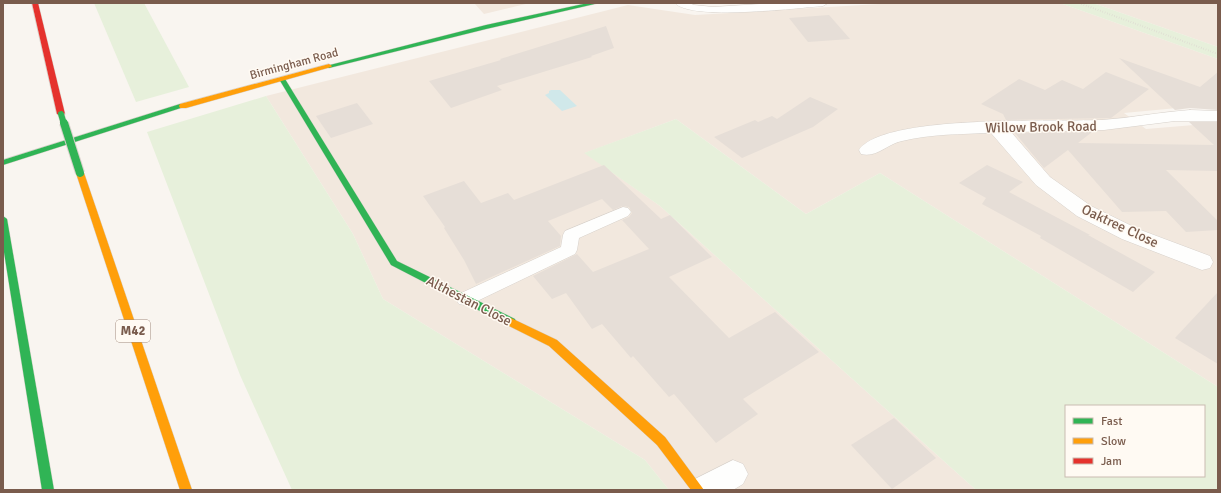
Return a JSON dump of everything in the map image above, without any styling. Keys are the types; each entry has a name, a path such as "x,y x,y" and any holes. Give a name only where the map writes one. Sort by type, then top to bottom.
{"main road":[{"name":"M42","path":"35,3 62,114 80,173 186,490"},
{"name":"Birmingham Road","path":"3,163 158,113 282,79 431,41 596,3"},
{"name":"Althestan Close","path":"282,79 394,263 553,343 661,441 698,490"},
{"path":"3,219 48,490"}],"street":[{"name":"Willow Brook Road","path":"868,150 893,137 938,131 996,127 1082,127 1127,124 1169,116 1199,114 1218,116"},
{"name":"Oaktree Close","path":"996,127 1043,181 1084,211 1130,234 1202,262"},
{"path":"704,490 733,474"}],"lane":[{"path":"680,3 692,8 713,10 823,3"},
{"path":"465,299 570,250 571,235 623,212"}],"path":[{"path":"1079,3 1218,54"}],"shaded area":[{"path":"474,3 530,3 484,14"},
{"path":"896,3 1060,3 1218,59 1218,109 1188,107 1124,113 1146,129 1218,123 1218,387 880,173 806,214 676,119 585,153 660,206 976,490 669,490 645,460 383,299 353,234 266,96 628,5 695,15"},
{"path":"1093,3 1218,3 1218,47"}],"green space":[{"path":"94,3 144,3 189,87 136,102"},
{"path":"1060,3 1093,3 1218,47 1218,59"},
{"path":"266,96 353,234 383,299 645,460 669,490 292,490 240,375 147,132"},
{"path":"676,119 806,214 880,173 1218,387 1218,490 976,490 660,206 584,153"}],"water":[{"path":"551,90 560,90 577,106 562,111 545,95"}],"building":[{"path":"829,15 850,39 808,42 789,18"},
{"path":"606,26 614,48 591,56 592,57 497,86 502,90 451,108 429,81 501,60 500,59"},
{"path":"1119,58 1200,87 1218,72 1218,110 1190,108 1175,110"},
{"path":"1106,72 1149,89 1111,118 1006,120 1003,114 981,104 1019,79 1045,90 1062,80 1083,89"},
{"path":"810,97 838,109 813,127 742,158 714,137 755,120 758,122 772,116 777,119"},
{"path":"357,103 373,124 331,138 316,116"},
{"path":"1189,122 1218,122 1218,171 1166,170 1218,221 1218,230 1186,232 1166,211 1122,212 1068,150 1044,168 1015,133 1092,132 1078,143 1214,145"},
{"path":"604,165 661,219 670,215 712,257 669,277 729,338 775,312 819,352 743,399 758,414 716,443 674,394 669,397 633,356 631,358 602,324 592,329 566,293 552,299 533,276 577,254 593,272 649,249 622,220 629,217 632,213 629,207 622,206 613,210 602,199 548,221 561,236 560,246 476,284 464,260 444,228 445,227 423,196 464,181 481,203 508,193 514,200"},
{"path":"987,165 1023,182 1009,192 1090,235 1088,235 1155,272 1133,292 1040,238 1041,236 982,204 986,198 959,183"},
{"path":"1218,292 1218,364 1175,338"},
{"path":"894,418 936,458 892,489 851,445"}],"traffic: fast":[{"path":"329,66 486,27 596,3"},
{"path":"282,79 394,263 511,322"},
{"path":"3,163 183,106"},
{"path":"61,114 80,173"},
{"path":"3,219 48,490"}],"traffic: slow":[{"path":"183,106 329,66"},
{"path":"80,173 186,490"},
{"path":"511,322 553,343 661,441 698,490"}],"traffic: jam":[{"path":"35,3 61,114"}]}
